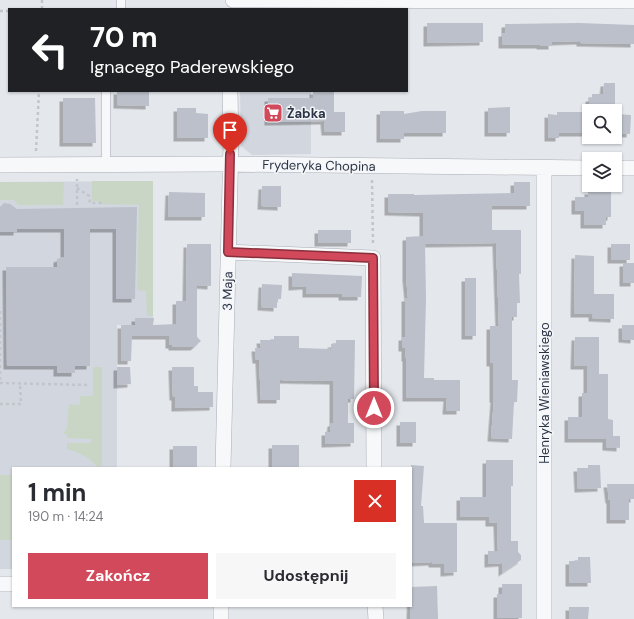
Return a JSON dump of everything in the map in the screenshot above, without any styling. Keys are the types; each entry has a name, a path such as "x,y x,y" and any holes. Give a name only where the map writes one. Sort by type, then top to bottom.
{"street":[{"path":"232,0 634,1"},
{"name":"3 Maja","path":"223,467 230,164 230,92"},
{"name":"Fryderyka Chopina","path":"0,165 230,164 582,168"},
{"name":"Henryka Wieniawskiego","path":"544,168 544,619"},
{"path":"622,168 634,168"},
{"path":"228,252 373,258 374,467"},
{"path":"0,584 12,584"},
{"path":"221,607 221,619"},
{"path":"375,607 376,619"}],"lane":[{"path":"106,92 106,165"}],"path":[{"path":"39,92 36,156 47,156 47,165"},
{"path":"372,166 373,258"},
{"path":"77,178 77,205"},
{"path":"77,188 89,196 90,203 101,203 101,205"},
{"path":"0,311 0,383 88,385"},
{"path":"0,404 21,404 20,384"}],"shaded area":[{"path":"240,92 311,92 311,154 252,155 241,146"},
{"path":"153,181 153,325 117,325 117,467 12,467 12,569 0,569 0,182"}],"green space":[{"path":"92,181 153,181 153,316 147,316 146,291 137,290 139,205 102,204 102,202 92,201"},
{"path":"0,182 64,182 63,205 18,205 14,200 0,200"},
{"path":"93,367 102,367 102,467 97,467 92,461 84,456 67,449 67,443 91,443 91,439 67,438 67,434 63,434 67,428 69,404 80,405 80,396 93,396"},
{"path":"0,475 12,475 12,540 0,540"}],"building":[{"path":"427,23 483,23 483,42 427,43"},
{"path":"579,23 634,25 634,44 580,43 580,41 552,42 552,46 502,45 502,33 505,33 505,24"},
{"path":"604,83 615,83 615,104 589,104 589,98 592,98 592,94 603,94"},
{"path":"117,92 149,92 149,106 117,105"},
{"path":"313,92 334,92 334,112 345,112 345,132 325,132 324,121 268,122 268,98 313,98"},
{"path":"63,98 95,98 96,143 63,143"},
{"path":"510,107 510,133 488,133 488,108"},
{"path":"177,108 196,108 196,113 208,114 208,138 177,138"},
{"path":"380,111 404,111 404,114 422,111 446,111 446,133 404,133 404,139 380,139"},
{"path":"557,112 582,112 582,133 559,133 559,138 548,138 548,114 557,115"},
{"path":"622,114 631,115 630,134 622,133"},
{"path":"514,182 530,182 530,206 492,206 492,230 521,230 521,274 519,274 520,303 517,303 517,317 512,317 512,380 518,380 517,402 514,402 512,439 491,438 494,399 493,363 490,363 490,326 499,326 496,243 425,244 426,298 424,378 434,378 434,380 460,380 460,411 446,411 447,398 406,398 406,358 405,348 402,348 402,337 405,337 405,298 408,298 406,277 406,237 423,236 423,213 388,212 388,194 414,195 514,193"},
{"path":"262,186 281,186 281,207 261,206"},
{"path":"169,192 205,193 205,217 168,217"},
{"path":"588,192 611,192 611,217 606,217 606,225 584,225 584,211 575,211 575,197 588,197"},
{"path":"4,203 10,204 17,209 137,207 135,299 116,299 116,229 90,229 90,366 75,366 75,373 57,373 57,366 7,366 6,267 57,267 57,259 64,257 64,229 17,229 17,232 0,232 0,207"},
{"path":"318,230 351,230 351,243 318,243"},
{"path":"187,244 211,244 211,286 197,285 197,337 201,341 194,347 172,347 172,345 169,345 169,336 132,336 131,361 121,361 121,325 135,325 135,318 154,318 153,325 176,324 176,301 186,301"},
{"path":"611,244 630,244 630,260 611,260"},
{"path":"575,255 594,256 594,294 614,294 614,319 592,318 592,314 574,314"},
{"path":"623,263 634,263 634,283 623,283"},
{"path":"292,273 362,276 361,297 342,297 342,294 306,294 306,286 292,287"},
{"path":"465,278 476,278 476,336 465,336"},
{"path":"262,284 282,285 281,299 277,299 277,308 261,307"},
{"path":"622,325 634,325 634,340 622,339"},
{"path":"274,336 299,336 299,348 331,349 331,344 336,344 336,340 355,340 354,399 348,399 348,423 354,423 354,443 325,444 325,432 330,432 331,423 333,423 333,381 280,380 280,400 261,400 259,360 256,360 255,348 261,348 260,340 274,340"},
{"path":"575,337 599,337 599,374 608,374 608,419 613,420 613,436 620,436 620,448 606,447 606,439 568,439 568,417 582,417 582,393 587,393 587,366 574,366"},
{"path":"117,367 130,367 131,384 117,385"},
{"path":"172,367 194,367 194,386 198,386 198,392 213,392 213,407 175,408"},
{"path":"400,422 416,422 416,443 400,443"},
{"path":"272,445 299,445 299,467 272,467"},
{"path":"173,446 197,446 197,467 173,467"},
{"path":"486,460 513,460 513,486 511,486 511,541 518,541 518,552 521,555 521,560 502,573 502,563 488,564 488,551 498,551 497,523 489,523 489,517 460,517 460,497 486,497"},
{"path":"411,465 424,466 421,506 423,506 424,523 457,523 457,572 444,573 444,564 432,564 432,562 412,563"},
{"path":"588,465 600,465 601,488 578,489 577,468 588,468"},
{"path":"607,484 634,484 634,499 629,499 629,520 610,520 610,500"},
{"path":"578,557 590,557 591,583 569,583 569,561 578,561"},
{"path":"502,584 522,584 522,618 497,618 497,594 502,594"},
{"path":"437,586 438,619 410,619 410,607 412,607 412,587"},
{"path":"569,607 589,607 588,619 569,619"}],"place":[{"name":"Żabka","path":"273,113"}],"route":[{"path":"230,154 228,252 373,258 374,408"}]}
